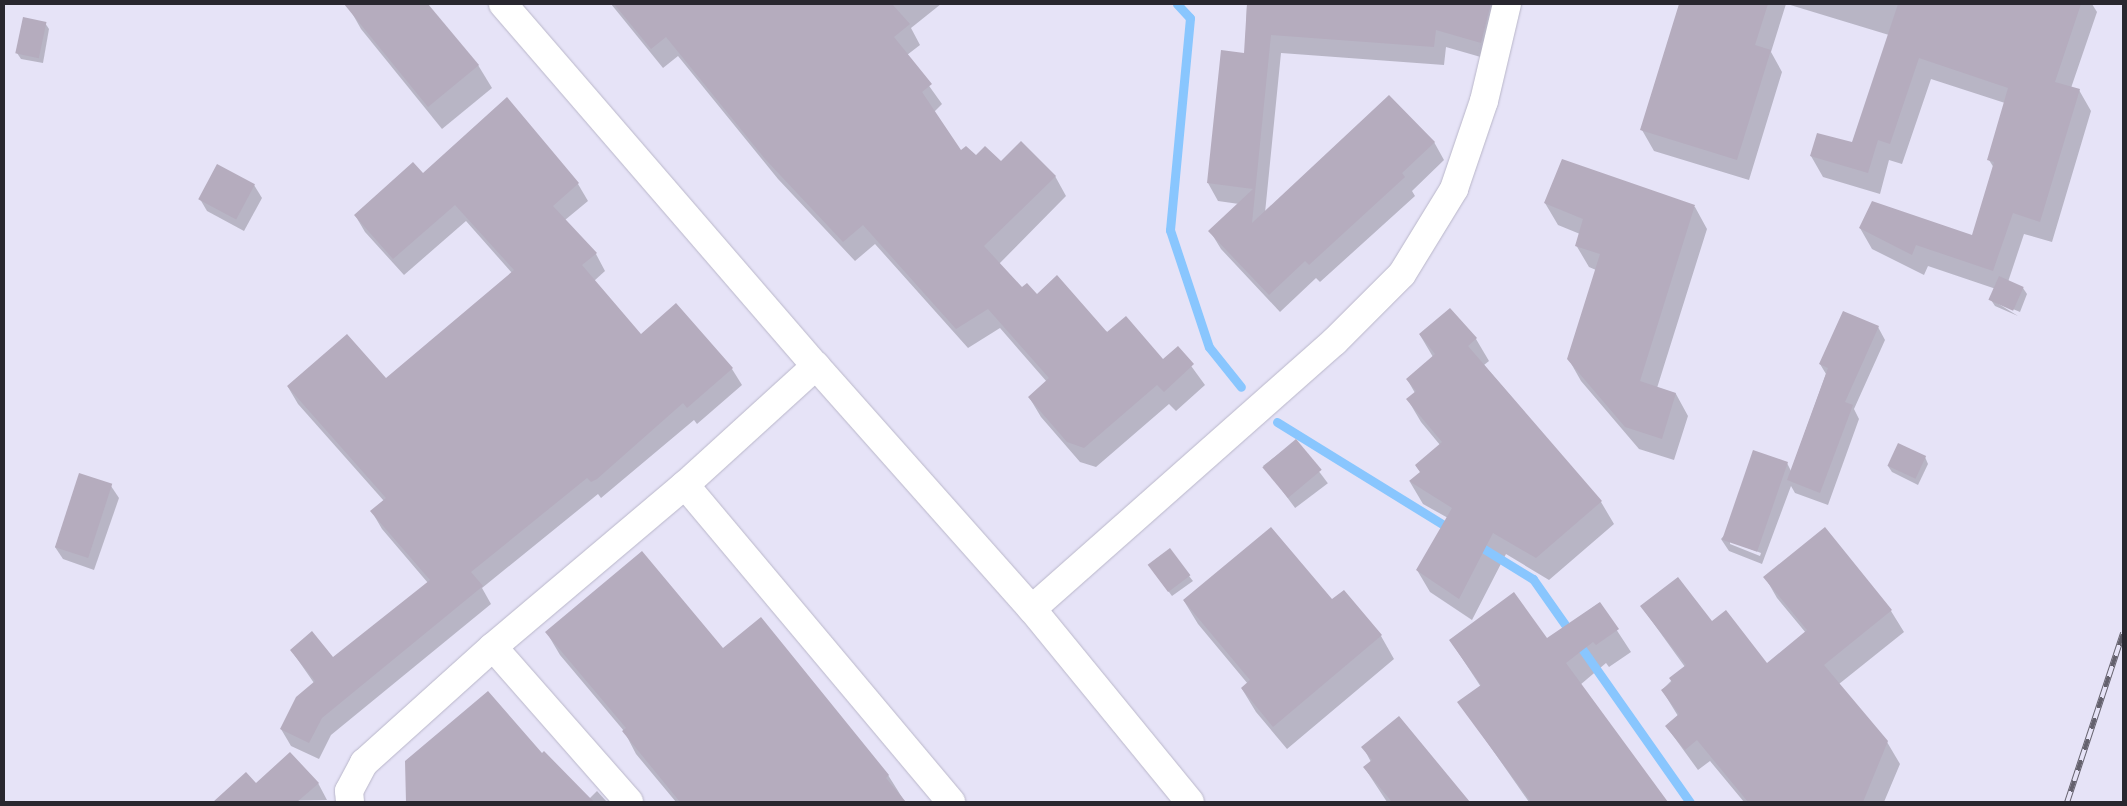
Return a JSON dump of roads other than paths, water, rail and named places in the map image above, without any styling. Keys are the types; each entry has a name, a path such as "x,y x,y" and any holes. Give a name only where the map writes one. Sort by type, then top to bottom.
{"main road":[{"path":"503,4 816,366 1032,609 1188,798"},
{"path":"1032,609 1334,342 1402,274 1454,189 1484,101 1507,4"},
{"path":"350,802 349,791 364,763 493,647 685,485 816,366"},
{"path":"685,485 951,802"},
{"path":"493,647 629,802"}],"waterway":[{"path":"1177,4 1190,18 1170,230 1209,347 1241,387"},
{"path":"1277,422 1452,530"},
{"path":"1476,544 1533,579 1690,802"}],"railway":[{"path":"2067,802 2123,633"}]}
